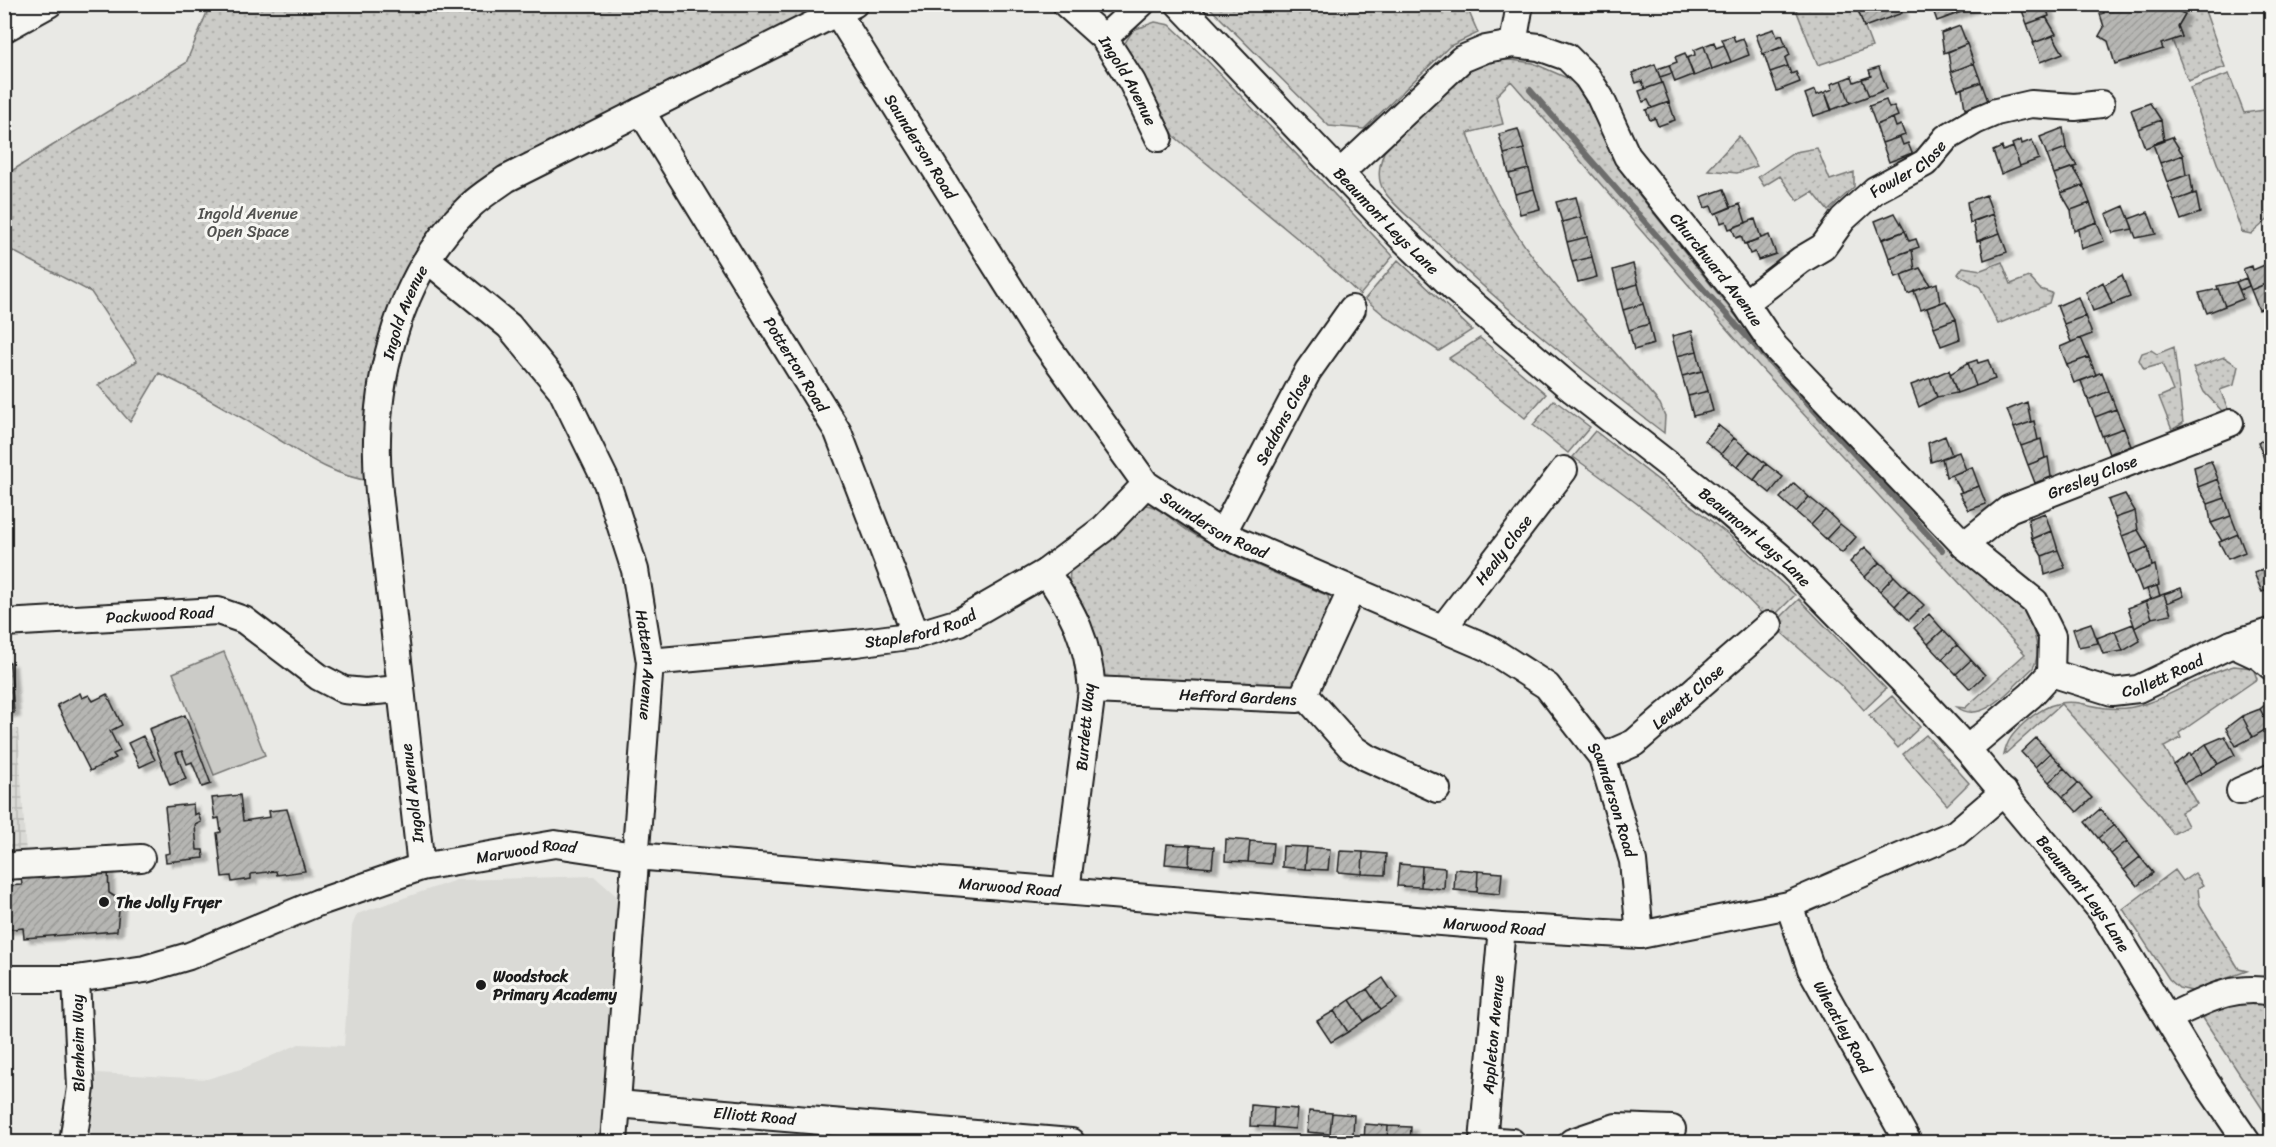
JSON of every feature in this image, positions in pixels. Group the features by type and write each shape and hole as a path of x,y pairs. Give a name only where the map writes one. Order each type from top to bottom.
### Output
{"street":[{"path":"4,29 50,4"},
{"name":"Ingold Avenue","path":"1066,4 1104,38 1131,82 1159,138"},
{"path":"1104,38 1141,4"},
{"name":"Beaumont Leys Lane","path":"1179,4 1340,173 1456,290 1573,390 1720,505 1791,566 1859,633 1967,748 2104,914 2169,1017 2206,1082 2247,1143"},
{"path":"1513,45 1520,4"},
{"name":"Ingold Avenue","path":"421,867 400,689 375,437 381,390 398,324 411,290 447,231 470,206 506,179 846,9"},
{"name":"Saunderson Road","path":"846,9 1042,339 1146,484 1222,534 1488,648 1546,686 1602,757 1633,861 1640,935"},
{"name":"Churchward Avenue","path":"1340,173 1462,59 1486,49 1513,45 1539,47 1566,57 1587,76 1600,97 1627,156 1745,303 1774,346 1964,545 2035,602 2052,636 2051,673"},
{"name":"Fowler Close","path":"1745,303 1823,247 1843,219 1868,195 1925,163 1946,138 1974,121 1996,112 2031,104 2075,107 2101,104"},
{"name":"Potterton Road","path":"641,111 838,432 916,635"},
{"name":"Hattern Avenue","path":"428,260 509,326 561,389 607,483 635,570 650,662 614,1143"},
{"name":"Seddons Close","path":"1222,534 1308,371 1352,309"},
{"name":"Gresley Close","path":"1964,545 2009,509 2230,423"},
{"name":"Healy Close","path":"1443,628 1564,470"},
{"name":"Stapleford Road","path":"650,662 916,635 959,622 1046,572 1103,529 1146,484"},
{"name":"Burdett Way","path":"1046,572 1068,604 1082,633 1089,662 1092,690 1066,891"},
{"name":"Hefford Gardens","path":"1092,690 1289,701 1298,699 1304,694 1351,591"},
{"name":"Packwood Road","path":"4,623 218,611 244,620 319,677 337,687 365,692 400,689"},
{"name":"Lewett Close","path":"1602,757 1634,743 1769,625"},
{"name":"Collett Road","path":"2051,673 2112,692 2138,689 2232,644 2271,632"},
{"path":"2232,644 2260,657 2271,667"},
{"path":"1967,748 2031,695 2051,673"},
{"path":"1304,694 1351,747 1366,757 1437,789"},
{"path":"2240,791 2271,777"},
{"name":"Marwood Road","path":"4,979 76,979 145,969 189,956 317,903 421,867 555,844 635,856 1502,927 1640,935 1789,905 1956,833 2004,792"},
{"path":"4,866 141,858"},
{"name":"Wheatley Road","path":"1789,905 1811,969 1908,1143"},
{"name":"Appleton Avenue","path":"1483,1141 1502,927"},
{"name":"Blenheim Way","path":"73,1143 81,1088 76,979"},
{"path":"2169,1017 2231,990 2251,988 2271,992"},
{"name":"Elliott Road","path":"617,1104 1071,1143"},
{"path":"1572,1143 1616,1127 1672,1129"},
{"path":"1483,1141 1512,1143"}],"shaded area":[{"path":"18,729 26,854 5,856 5,730"},
{"name":"Woodstock Primary Academy","path":"594,876 621,900 601,1142 90,1142 97,1073 207,1079 244,1068 299,1044 344,1046 352,926 357,914 456,880"}],"green space":[{"name":"Ingold Avenue Open Space","path":"210,5 833,5 524,158 420,256 370,481 327,468 225,408 159,373 130,422 98,385 137,361 91,292 5,247 5,175 186,63"},
{"path":"1207,5 1466,5 1478,33 1450,46 1364,129 1329,126"},
{"path":"1785,5 1856,5 1872,47 1818,65 1795,7"},
{"path":"2172,5 2203,5 2225,67 2188,81 2172,40 2182,37 2178,26 2185,14 2173,9"},
{"path":"1155,22 1170,25 1204,57 1393,256 1360,295 1316,254 1175,137 1123,46 1133,30"},
{"path":"1511,60 1533,63 1567,78 1571,73 1579,80 1625,177 1763,350 2030,616 2037,628 2033,630 2037,659 2033,668 1998,701 1977,712 1967,712 1957,707 1965,708 2025,654 1759,366 1511,81 1496,96 1503,124 1468,133 1483,173 1524,245 1549,278 1660,404 1665,416 1664,433 1517,316 1389,198 1381,186 1379,177 1384,152 1445,88 1459,77 1487,62"},
{"path":"2229,74 2244,113 2271,109 2271,217 2251,234 2242,232 2190,88"},
{"path":"1739,136 1757,166 1737,173 1708,170"},
{"path":"1817,148 1830,180 1854,172 1854,187 1828,211 1813,192 1798,201 1780,176 1764,186 1758,177 1795,152"},
{"path":"1398,260 1472,330 1439,351 1385,316 1365,299"},
{"path":"2002,262 2011,284 2029,277 2040,289 2052,293 2049,303 1998,324 1980,287 1958,274 1963,267 1981,270"},
{"path":"1480,338 1546,394 1525,418 1449,358"},
{"path":"2174,347 2183,423 2172,430 2159,397 2173,391 2162,364 2144,369 2139,360 2142,353 2151,350 2157,354"},
{"path":"2224,357 2238,366 2234,385 2220,390 2228,409 2222,411 2204,392 2193,368"},
{"path":"1554,400 1590,427 1568,453 1533,425"},
{"path":"1595,431 1729,535 1795,595 1769,621 1700,554 1625,494 1573,457"},
{"path":"1139,505 1158,509 1187,530 1221,549 1328,596 1331,609 1293,698 1108,680 1104,676 1069,586 1070,569"},
{"path":"1799,599 1886,689 1864,710 1846,690 1773,625"},
{"path":"224,652 265,755 214,775 173,673"},
{"path":"2234,666 2253,668 2257,679 2179,733 2181,738 2164,747 2197,804 2181,812 2188,826 2173,834 2150,803 2061,704 2004,755 2011,738 2023,724 2040,711 2055,704 2069,702 2125,708 2144,704"},
{"path":"1892,696 1920,727 1898,748 1869,716"},
{"path":"1926,735 1969,783 1947,805 1903,754"},
{"path":"2175,870 2183,881 2195,873 2203,885 2198,888 2200,905 2239,969 2247,971 2192,991 2179,988 2169,979 2123,909"},
{"path":"2237,1001 2271,1003 2271,1122 2203,1018 2209,1012"}],"building":[{"path":"1856,4 1899,4 1902,13 1864,27"},
{"path":"1931,4 1952,4 1956,14 1937,21"},
{"path":"1952,4 1974,4 1975,7 1956,14"},
{"path":"2041,4 2043,8 2046,6 2049,16 2027,24 2020,5"},
{"path":"2102,4 2172,4 2173,9 2185,14 2178,26 2182,37 2161,44 2163,49 2115,64 2108,41 2099,36 2104,27 2100,14 2104,13"},
{"path":"2046,17 2056,34 2034,43 2027,24"},
{"path":"1960,26 1967,44 1944,53 1941,33"},
{"path":"1774,29 1777,37 1782,35 1786,46 1763,54 1756,35"},
{"path":"1733,36 1735,41 1743,38 1749,55 1731,62 1722,39"},
{"path":"2053,36 2063,53 2040,62 2033,43"},
{"path":"1714,42 1716,48 1724,45 1731,62 1712,69 1704,46"},
{"path":"1967,44 1974,63 1951,72 1948,52"},
{"path":"1786,45 1790,55 1785,58 1788,66 1770,72 1764,54"},
{"path":"1704,46 1712,69 1694,76 1687,58 1695,55 1694,50"},
{"path":"1685,53 1693,75 1675,82 1669,65 1677,62 1675,57"},
{"path":"1974,63 1981,82 1958,90 1951,72"},
{"path":"1655,64 1662,83 1645,89 1642,81 1636,83 1632,73"},
{"path":"1669,65 1672,73 1660,77 1657,69"},
{"path":"1788,66 1791,74 1796,72 1800,82 1777,91 1770,72"},
{"path":"1879,67 1887,89 1869,96 1862,79 1871,76 1869,70"},
{"path":"1852,76 1854,82 1862,79 1869,96 1850,103 1842,80"},
{"path":"1842,80 1850,103 1831,110 1825,92 1833,89 1831,84"},
{"path":"1981,82 1988,101 1965,109 1962,89"},
{"path":"1662,83 1669,102 1652,108 1648,100 1643,102 1639,91"},
{"path":"1815,90 1817,95 1825,92 1832,110 1813,116 1805,94"},
{"path":"1886,100 1889,108 1894,106 1898,116 1876,125 1869,106"},
{"path":"1669,102 1675,120 1658,126 1655,118 1650,120 1646,110"},
{"path":"2150,103 2161,120 2138,129 2131,110"},
{"path":"1893,118 1896,127 1901,125 1905,135 1882,143 1876,125"},
{"path":"2161,120 2164,141 2145,148 2138,129"},
{"path":"2063,128 2066,148 2047,155 2040,137"},
{"path":"1518,129 1524,149 1504,154 1499,134"},
{"path":"1900,137 1903,145 1908,143 1912,153 1889,162 1882,143"},
{"path":"2172,137 2183,155 2160,163 2153,144"},
{"path":"2021,140 2022,144 2032,140 2039,159 2020,166 2012,144"},
{"path":"2002,147 2003,151 2013,147 2020,166 2001,174 1993,151"},
{"path":"2066,148 2077,166 2054,174 2047,155"},
{"path":"1524,149 1529,169 1509,174 1504,154"},
{"path":"2183,155 2186,175 2167,182 2160,163"},
{"path":"2073,167 2084,185 2061,193 2054,174"},
{"path":"1529,169 1534,189 1515,194 1509,174"},
{"path":"2190,174 2193,194 2174,201 2167,182"},
{"path":"2083,185 2090,203 2071,210 2061,193"},
{"path":"1534,189 1540,209 1520,214 1515,194"},
{"path":"1724,189 1731,207 1714,214 1711,206 1705,208 1701,197"},
{"path":"2196,193 2200,213 2181,220 2174,201"},
{"path":"1986,195 1993,214 1970,223 1967,202"},
{"path":"1576,197 1581,217 1562,222 1556,202"},
{"path":"2090,203 2097,222 2074,231 2071,210"},
{"path":"1740,204 1746,223 1729,229 1726,221 1721,223 1717,213"},
{"path":"2124,206 2133,229 2113,233 2106,214"},
{"path":"2148,212 2156,234 2136,238 2129,219"},
{"path":"1895,213 1905,231 1882,240 1875,221"},
{"path":"1993,214 2000,233 1977,241 1973,221"},
{"path":"1581,217 1587,237 1567,242 1562,222"},
{"path":"1755,219 1761,238 1744,244 1741,236 1736,238 1732,228"},
{"path":"2097,222 2104,241 2081,249 2078,229"},
{"path":"1905,231 1909,241 1916,239 1919,247 1889,258 1882,239"},
{"path":"2000,233 2007,252 1984,260 1980,240"},
{"path":"1769,235 1776,254 1758,260 1755,252 1750,254 1746,244"},
{"path":"1587,237 1592,257 1572,262 1567,242"},
{"path":"1912,250 1915,270 1896,277 1889,258"},
{"path":"1592,257 1597,277 1578,282 1572,262"},
{"path":"2269,263 2272,270 2272,276 2268,277 2270,282 2251,290 2243,269 2252,266 2253,270"},
{"path":"1633,264 1638,284 1618,290 1613,270"},
{"path":"1920,268 1930,285 1908,294 1901,275"},
{"path":"2122,275 2130,297 2112,304 2104,285"},
{"path":"2246,278 2249,286 2240,290 2236,282"},
{"path":"2103,282 2112,304 2093,311 2086,292"},
{"path":"2236,282 2243,299 2225,306 2217,286"},
{"path":"2270,282 2272,305 2259,310 2251,290"},
{"path":"1937,283 1940,303 1921,310 1914,291"},
{"path":"1638,284 1643,304 1623,310 1618,290"},
{"path":"2218,289 2225,306 2207,313 2199,293"},
{"path":"2078,297 2085,316 2064,324 2057,306"},
{"path":"1946,301 1956,319 1934,327 1927,308"},
{"path":"1643,304 1649,324 1629,330 1623,310"},
{"path":"2085,316 2092,334 2071,342 2064,324"},
{"path":"1956,319 1960,339 1941,346 1934,327"},
{"path":"1649,324 1654,344 1634,350 1629,330"},
{"path":"1692,331 1697,351 1677,356 1672,336"},
{"path":"2081,338 2089,357 2067,365 2060,347"},
{"path":"1697,351 1702,371 1682,376 1677,356"},
{"path":"2089,357 2096,375 2074,383 2067,365"},
{"path":"1977,360 1978,363 1988,360 1995,379 1976,386 1968,363"},
{"path":"1968,363 1976,386 1957,393 1950,374"},
{"path":"1949,370 1957,393 1937,397 1930,378"},
{"path":"1702,371 1708,391 1688,396 1682,376"},
{"path":"2102,372 2109,391 2088,400 2081,381"},
{"path":"1930,378 1937,397 1919,407 1911,385"},
{"path":"1708,391 1713,411 1693,416 1688,396"},
{"path":"2109,391 2116,409 2095,417 2088,400"},
{"path":"2027,402 2031,422 2014,428 2007,410"},
{"path":"2116,409 2124,428 2102,436 2095,417"},
{"path":"2034,421 2038,440 2021,446 2014,428"},
{"path":"1718,425 1734,438 1721,454 1705,441"},
{"path":"2124,428 2131,446 2109,454 2102,436"},
{"path":"1945,436 1952,455 1931,462 1928,443"},
{"path":"2272,437 2272,462 2266,464 2258,442"},
{"path":"1734,438 1750,451 1737,467 1721,454"},
{"path":"2041,439 2045,458 2028,465 2021,446"},
{"path":"1750,451 1766,464 1754,480 1737,467"},
{"path":"1959,452 1966,470 1946,477 1942,458"},
{"path":"2048,457 2051,477 2035,483 2028,465"},
{"path":"2211,461 2218,479 2198,487 2194,467"},
{"path":"1766,464 1783,477 1770,493 1754,480"},
{"path":"1972,467 1979,486 1962,492 1952,475"},
{"path":"2218,479 2225,498 2208,504 2198,487"},
{"path":"1794,483 1809,497 1796,512 1780,498"},
{"path":"1979,486 1986,504 1969,510 1959,493"},
{"path":"2125,494 2135,511 2115,518 2108,500"},
{"path":"1809,497 1825,510 1811,525 1796,512"},
{"path":"2225,498 2231,516 2211,523 2208,504"},
{"path":"1825,510 1840,524 1826,539 1811,525"},
{"path":"2135,511 2138,530 2122,536 2115,518"},
{"path":"2045,513 2051,531 2032,539 2028,519"},
{"path":"2231,516 2238,534 2222,541 2211,523"},
{"path":"1840,524 1856,537 1842,553 1826,539"},
{"path":"2138,530 2148,547 2129,555 2122,536"},
{"path":"2052,531 2058,550 2042,556 2032,539"},
{"path":"2238,534 2245,552 2228,559 2219,542"},
{"path":"1865,547 1880,562 1865,577 1850,562"},
{"path":"2148,547 2152,566 2135,573 2129,555"},
{"path":"2058,550 2065,568 2045,575 2042,556"},
{"path":"1880,562 1894,576 1880,591 1865,577"},
{"path":"2155,565 2159,585 2142,591 2135,573"},
{"path":"2272,566 2271,589 2262,592 2254,573"},
{"path":"1894,576 1909,591 1895,606 1880,591"},
{"path":"2157,586 2160,596 2151,599 2147,589"},
{"path":"2181,588 2184,596 2167,603 2164,594"},
{"path":"1909,591 1924,605 1909,620 1895,606"},
{"path":"2164,594 2171,614 2152,618 2146,601"},
{"path":"2146,601 2152,618 2135,628 2128,608"},
{"path":"1929,614 1943,630 1928,644 1914,628"},
{"path":"2091,623 2098,643 2079,647 2073,629"},
{"path":"2133,624 2140,641 2123,651 2115,631"},
{"path":"1943,630 1957,645 1942,659 1928,644"},
{"path":"2115,631 2123,651 2103,654 2097,638"},
{"path":"1957,645 1971,660 1956,674 1942,659"},
{"path":"1971,660 1985,675 1970,689 1956,674"},
{"path":"10,662 14,713 4,713 4,663"},
{"path":"80,693 82,698 89,695 93,701 107,694 122,725 110,731 120,751 113,754 116,758 90,771 57,705"},
{"path":"2272,699 2272,726 2270,727 2260,709"},
{"path":"2260,709 2270,727 2253,737 2242,716"},
{"path":"185,715 211,784 202,787 192,762 187,764 182,751 176,753 186,779 170,785 149,729"},
{"path":"2242,716 2253,737 2236,746 2226,728"},
{"path":"143,736 155,760 140,767 128,743"},
{"path":"2225,736 2235,755 2218,764 2206,744"},
{"path":"2036,738 2050,753 2035,767 2021,752"},
{"path":"2206,744 2218,764 2201,774 2191,755"},
{"path":"2050,753 2064,768 2049,782 2035,767"},
{"path":"2190,753 2201,774 2184,783 2174,765"},
{"path":"2064,768 2078,783 2063,797 2049,782"},
{"path":"2078,783 2092,798 2077,812 2063,797"},
{"path":"240,795 243,821 270,817 269,811 287,809 305,871 277,875 276,871 251,874 251,879 232,882 231,876 222,877 217,833 221,832 219,818 215,819 212,798"},
{"path":"193,804 194,815 198,813 201,822 195,825 197,850 203,850 204,858 166,862 165,854 170,853 165,807"},
{"path":"2100,809 2114,825 2098,838 2085,822"},
{"path":"2114,825 2127,841 2111,854 2098,838"},
{"path":"1226,839 1250,841 1248,862 1225,861"},
{"path":"1250,841 1273,843 1271,864 1248,862"},
{"path":"2127,841 2140,857 2124,870 2111,854"},
{"path":"1167,844 1190,845 1189,866 1165,864"},
{"path":"1190,845 1214,847 1212,868 1189,866"},
{"path":"1283,846 1307,847 1305,869 1282,867"},
{"path":"1307,847 1330,849 1328,870 1305,869"},
{"path":"1340,851 1363,852 1362,874 1338,872"},
{"path":"1363,852 1386,854 1385,875 1362,874"},
{"path":"2140,857 2153,873 2137,886 2124,870"},
{"path":"1399,864 1422,866 1421,887 1397,886"},
{"path":"1422,866 1445,868 1444,889 1421,887"},
{"path":"1455,869 1478,871 1477,892 1454,890"},
{"path":"108,870 109,893 120,900 117,931 24,938 23,928 4,930 4,886 22,885 21,878"},
{"path":"1478,871 1502,873 1500,894 1477,892"},
{"path":"1383,978 1397,999 1381,1010 1367,989"},
{"path":"1367,989 1381,1010 1364,1021 1350,1000"},
{"path":"1350,1000 1364,1021 1348,1032 1334,1011"},
{"path":"1334,1011 1348,1032 1331,1042 1317,1021"},
{"path":"1251,1105 1274,1107 1273,1127 1250,1126"},
{"path":"1274,1107 1297,1109 1295,1129 1273,1127"},
{"path":"1309,1111 1332,1113 1330,1134 1307,1132"},
{"path":"1332,1113 1354,1115 1353,1135 1330,1134"},
{"path":"1365,1124 1388,1126 1387,1142 1364,1142"},
{"path":"1388,1126 1411,1127 1410,1142 1387,1142"}],"waterway":[{"path":"1530,90 1706,292 1942,550"}],"place":[{"name":"The Jolly Fryer","path":"104,902"},
{"name":"Woodstock Primary Academy","path":"481,985"}]}
